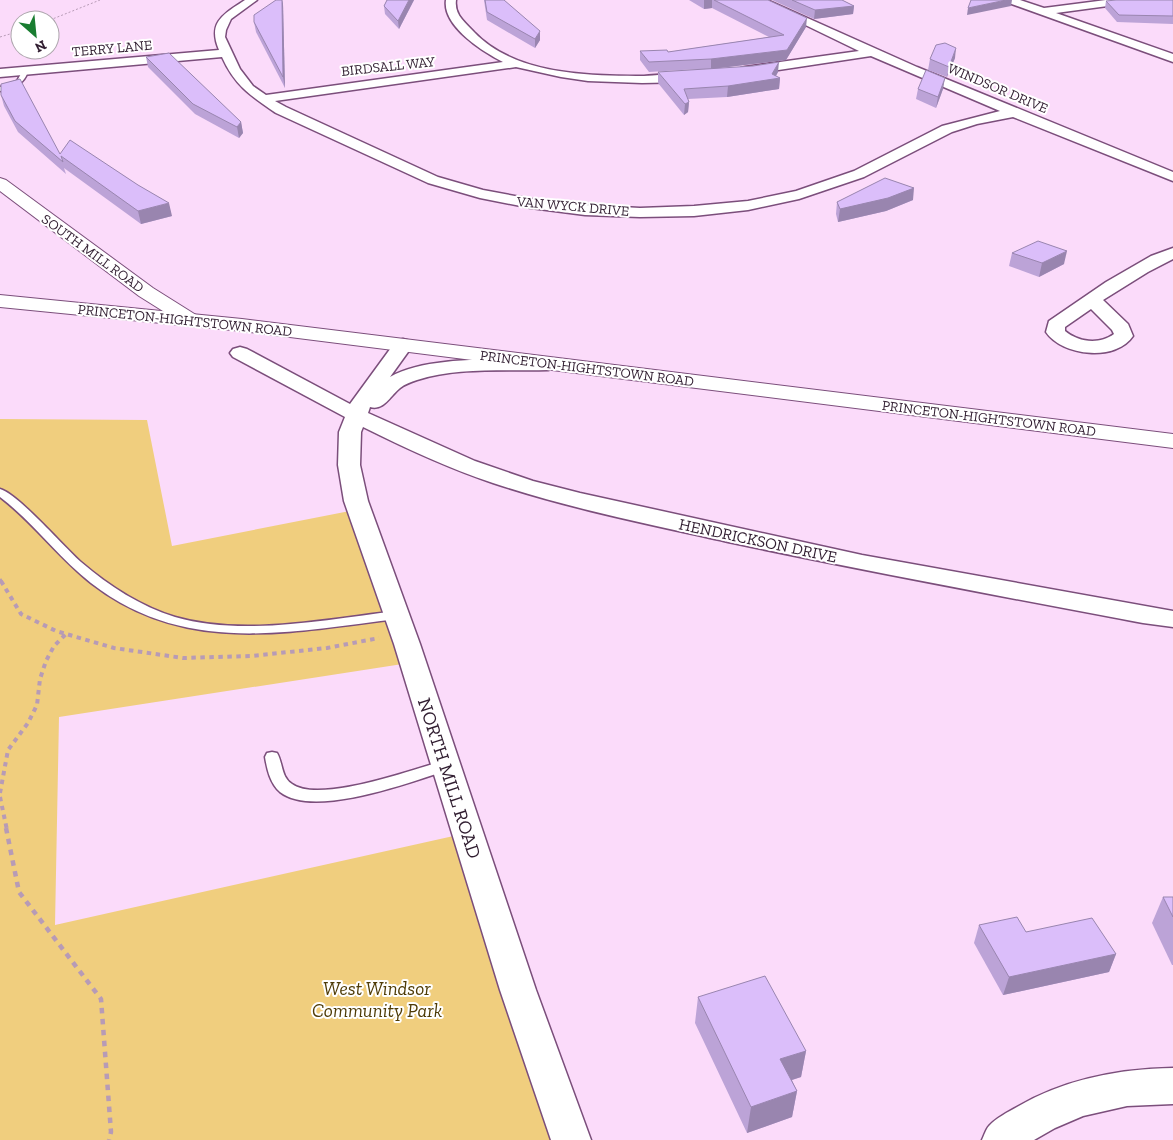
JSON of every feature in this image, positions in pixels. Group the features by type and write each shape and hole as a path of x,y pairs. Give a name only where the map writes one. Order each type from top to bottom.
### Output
{"main road":[{"name":"SOUTH MILL ROAD","path":"0,183 146,292 189,319"},
{"name":"PRINCETON-HIGHTSTOWN ROAD","path":"0,301 189,319 1173,441"}],"street":[{"name":"VAN WYCK DRIVE","path":"252,0 235,10 223,23 219,37 240,80 262,99 281,110 433,180 455,188 503,199 547,206 622,211 720,208 779,199 848,179 946,129 984,118 1017,112"},
{"path":"451,0 451,11 455,19 483,48 517,63 558,72 600,77 646,79 704,77"},
{"name":"WINDSOR DRIVE","path":"759,0 874,52 1173,177"},
{"path":"1010,0 1173,58"},
{"path":"1042,11 1130,0"},
{"path":"738,72 874,52"},
{"name":"TERRY LANE","path":"0,73 226,53"},
{"name":"BIRDSALL WAY","path":"262,99 333,87 458,73 517,63"},
{"path":"1093,300 1147,265 1173,253"},
{"name":"NORTH MILL ROAD","path":"403,345 362,400 348,438 349,465 356,501 397,615 518,990 571,1140"},
{"path":"240,353 357,415 370,407 392,384 422,372 548,364"},
{"name":"HENDRICKSON DRIVE","path":"357,415 446,457 500,478 560,496 769,544 1143,615 1173,619"},
{"path":"1002,1140 1043,1112 1093,1094 1142,1085 1173,1086"}],"lane":[{"path":"0,89 19,83 24,79 25,71"},
{"path":"0,492 51,538 82,570 146,611 182,623 226,629 275,628 397,615"},
{"path":"272,757 274,769 281,784 288,790 317,796 362,789 446,765"}],"path":[{"path":"60,16 100,0"},
{"path":"66,634 54,646 46,661 40,679 38,705 28,723 8,750 0,795 19,892 101,999 111,1132 109,1140"}],"green space":[{"name":"West Windsor Community Park","path":"0,419 147,420 172,546 360,509 409,663 59,717 55,925 467,833 583,1140 0,1140"}],"building":[{"path":"276,0 282,0 283,77 254,22 254,15"},
{"path":"387,0 409,0 398,21 384,6"},
{"path":"485,0 504,0 540,31 535,39 487,12"},
{"path":"714,0 768,0 807,18 787,50 711,59 649,62 640,51 667,50 668,52 784,35"},
{"path":"792,0 842,0 854,6 815,10"},
{"path":"971,0 1006,0 968,8"},
{"path":"1173,0 1173,16 1119,15 1106,1"},
{"path":"945,43 956,48 949,67 930,59 936,45"},
{"path":"169,53 241,122 237,127 193,104 146,57"},
{"path":"779,62 772,74 780,78 728,86 684,89 689,102 685,104 658,72 753,66"},
{"path":"926,70 945,78 938,97 918,89"},
{"path":"20,79 60,154 70,140 169,203 138,211 61,156 63,162 15,121 1,95 1,84"},
{"path":"885,178 914,188 888,198 840,209 837,202"},
{"path":"1038,241 1067,251 1042,263 1012,253"},
{"path":"1163,897 1173,897 1173,917"},
{"path":"1017,917 1026,932 1092,918 1116,954 1009,977 979,925"},
{"path":"765,976 806,1051 780,1059 797,1091 751,1107 698,997"}]}
